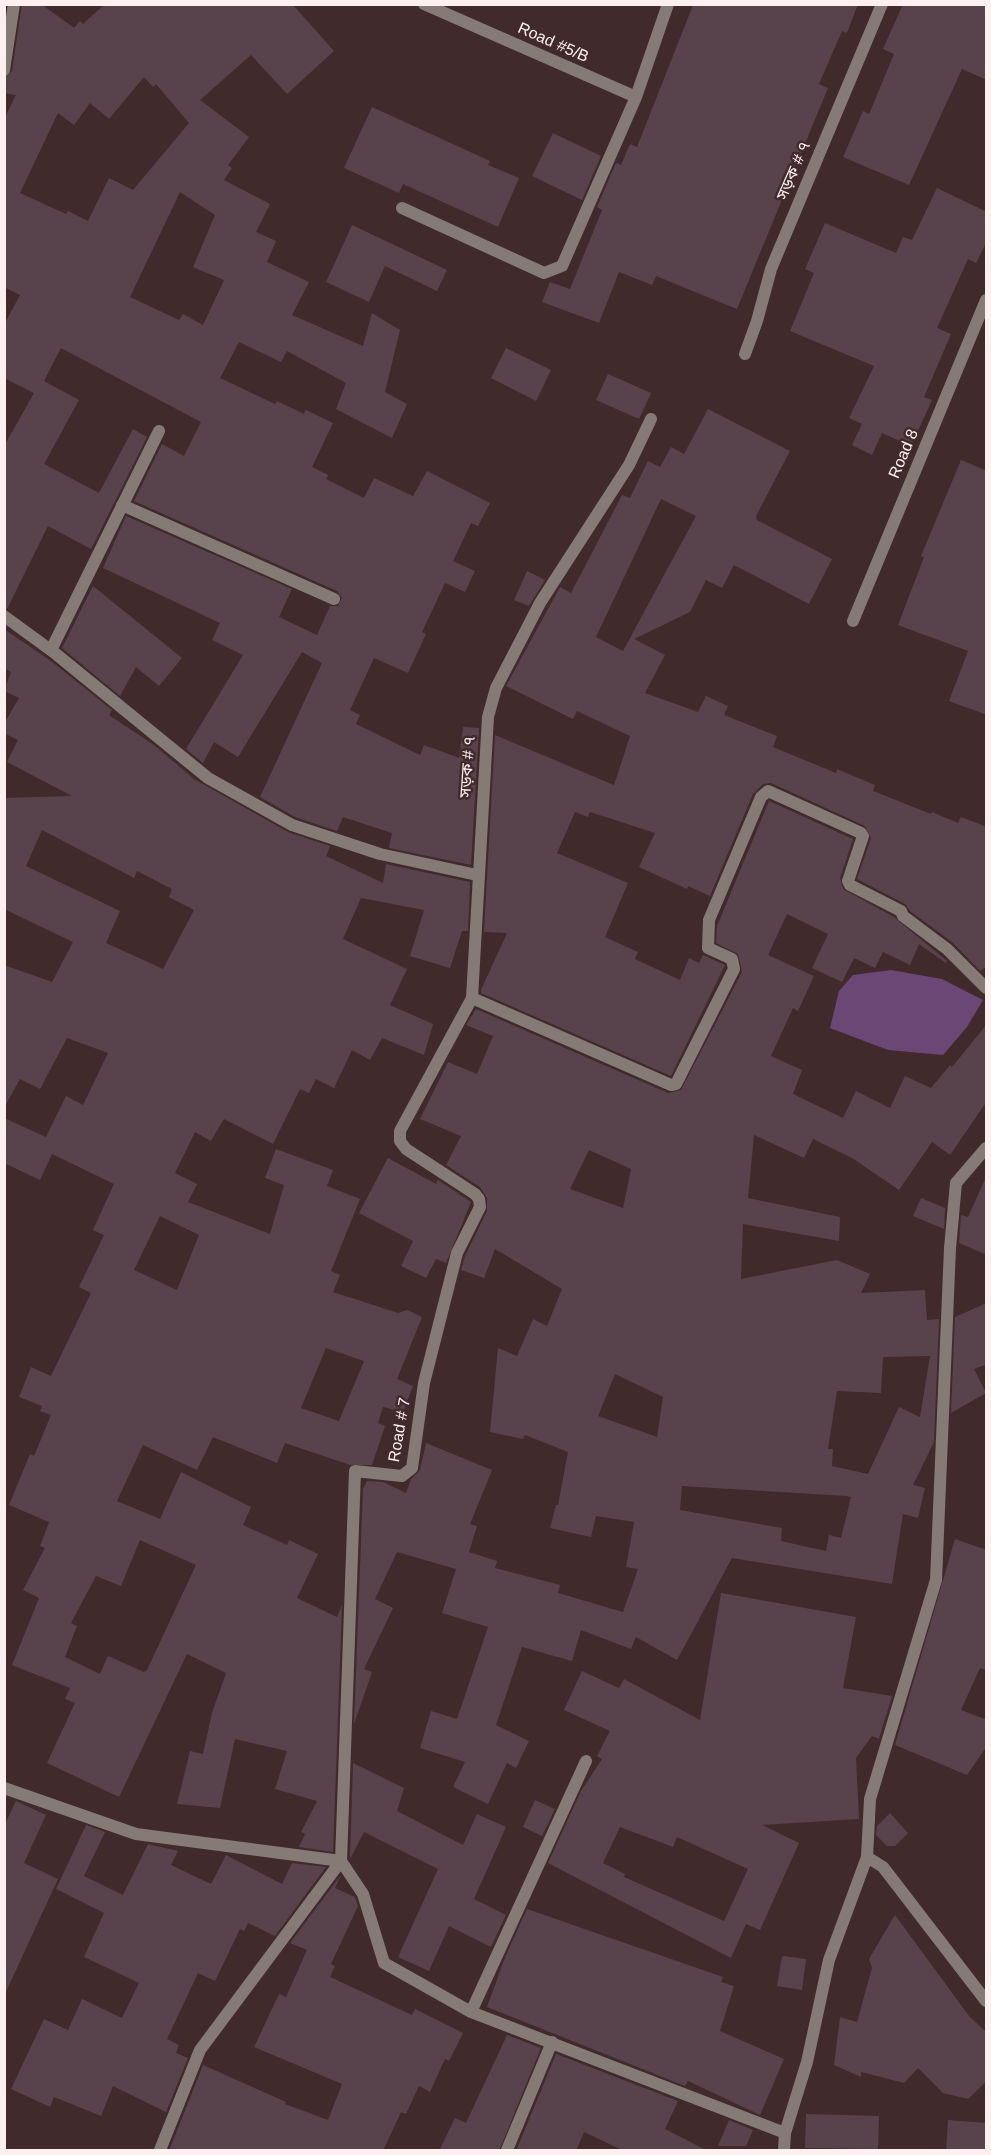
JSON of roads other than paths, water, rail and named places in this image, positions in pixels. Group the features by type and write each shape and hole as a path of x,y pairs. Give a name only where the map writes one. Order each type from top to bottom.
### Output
{"street":[{"path":"4,70 14,4"},
{"name":"Road #5/B","path":"424,4 636,97"},
{"path":"402,208 544,273 562,266 570,254 636,97 668,4"},
{"name":"সড়ক # ৭","path":"745,354 757,321 771,268 882,4"},
{"name":"Road 8","path":"853,621 987,300"},
{"name":"সড়ক # ৭","path":"400,1141 400,1131 472,998 477,875 491,701 540,603 628,465 651,420"},
{"path":"51,650 159,431"},
{"path":"122,505 334,599"},
{"path":"4,616 51,650 208,778 292,825 380,854 477,875"},
{"path":"472,998 671,1085 676,1084 734,969 732,959 708,948 709,920 761,797 768,791 861,833 863,837 848,881 850,885 901,911 905,918 947,950 987,988"},
{"name":"Road # 7","path":"341,1861 355,1471 402,1476 412,1468 424,1383 457,1253 480,1207 479,1199 475,1194 436,1171 406,1149 400,1141"},
{"path":"784,2151 785,2133 807,2062 829,1960 867,1857 870,1799 936,1580 950,1248 956,1183 987,1148"},
{"path":"471,2012 586,1761"},
{"path":"5,1789 136,1834 341,1861 363,1894 384,1963 471,2012 785,2133"},
{"path":"867,1857 883,1867 987,2001"},
{"path":"160,2151 200,2050 341,1861"},
{"path":"507,2151 552,2042"}]}
